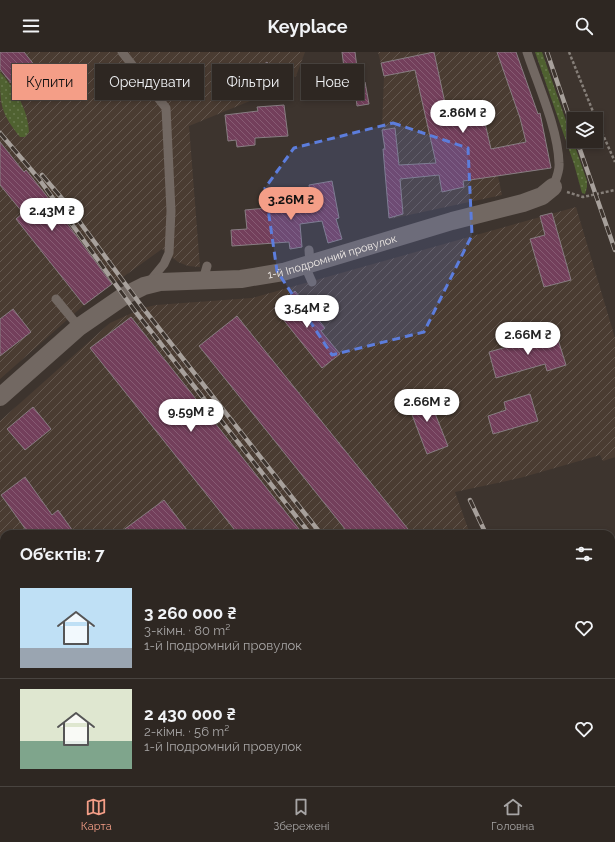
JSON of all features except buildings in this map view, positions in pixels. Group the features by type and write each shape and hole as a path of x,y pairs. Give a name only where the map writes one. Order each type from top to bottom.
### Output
{"street":[{"name":"1-й Іподромний провулок","path":"0,397 79,327 124,296 144,286 205,273 264,276 309,266 444,223 523,203 542,196 553,187"}],"lane":[{"path":"122,52 166,108 171,211 169,253 164,264 153,280 144,286"},
{"path":"527,52 548,112 557,148 560,164 553,187"},
{"path":"56,299 79,327"}],"path":[{"path":"569,52 593,112"},
{"path":"603,135 615,162"},
{"path":"553,187 583,197 615,190"}],"highlighted area":[{"path":"393,123 468,148 472,235 424,332 332,355 277,271 265,188 294,148"}],"shaded area":[{"path":"0,52 305,52 296,76 293,78 293,64 212,64 212,100 252,100 189,126 200,267 188,266 178,262 162,249 84,305 0,379"},
{"path":"378,52 516,52 538,113 540,113 551,168 498,176 502,195 390,219 382,130 384,76"},
{"path":"576,207 615,338 615,457 603,461 600,455 520,478 455,492 469,530 0,530 0,421 110,323 143,308 156,305 252,298"}],"green space":[{"path":"535,52 542,52 567,124 567,144"},
{"path":"0,72 12,86 12,100 20,100 23,107 29,132 25,137 20,137 8,121 2,107"},
{"path":"568,148 575,148 587,181 585,194 582,193"}],"railway":[{"path":"547,52 568,112"},
{"path":"0,133 39,179 135,311 307,530"},
{"path":"579,148 615,250"},
{"path":"42,175 65,202 143,308 318,530"},
{"path":"470,500 484,530"}]}
